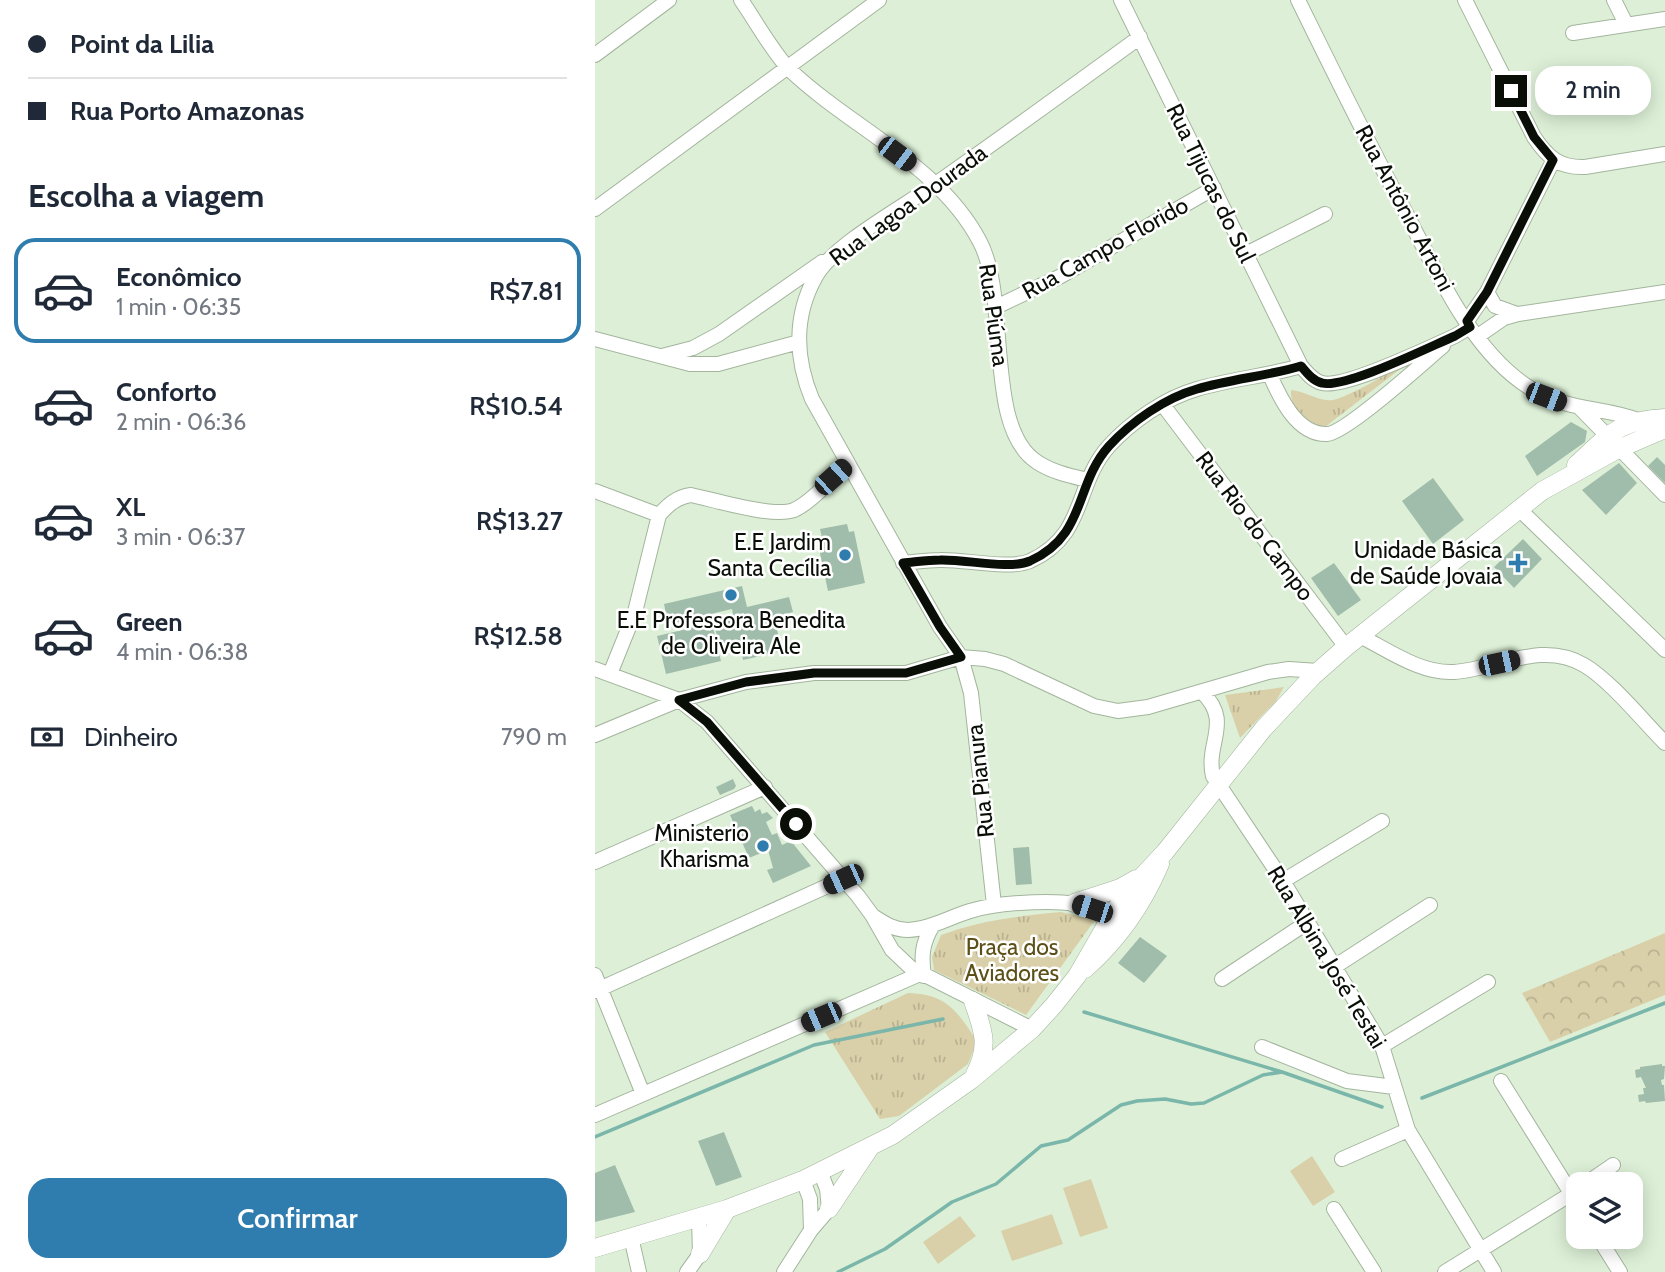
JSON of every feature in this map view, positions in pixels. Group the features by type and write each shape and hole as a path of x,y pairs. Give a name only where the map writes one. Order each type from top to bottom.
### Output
{"main road":[{"path":"1642,428 1665,418"},
{"path":"595,1248 727,1209 803,1180 912,1124 971,1080 1032,1029 1077,976 1112,930 1145,873 1165,852 1264,728 1318,671 1520,510 1612,443 1616,428 1665,429"},
{"path":"1112,930 1129,923 1148,891 1165,852"},
{"path":"1074,903 1120,888 1145,873"},
{"path":"971,1080 982,1060 985,1046 983,1028 973,1001"},
{"path":"829,1209 871,1147"},
{"path":"700,1254 727,1209"}],"street":[{"path":"595,55 669,0"},
{"name":"Rua Piúma","path":"741,0 787,67 819,95 936,184 968,220 992,269 1006,405 1013,432 1024,450 1037,462 1060,473 1087,480"},
{"path":"595,209 879,0"},
{"name":"Rua Tijucas do Sul","path":"1121,0 1301,366"},
{"name":"Rua Antônio Artoni","path":"1298,0 1372,150 1471,328 1514,377 1546,397 1642,428"},
{"path":"1465,0 1534,137 1553,160 1573,167 1585,167 1665,154"},
{"path":"1614,0 1626,24"},
{"path":"1573,33 1665,19"},
{"name":"Rua Lagoa Dourada","path":"961,657 940,627 903,563 812,399 803,378 799,342 800,320 817,274 834,253 936,184 1140,37"},
{"path":"1471,328 1553,160"},
{"name":"Rua Campo Florido","path":"996,307 1061,276 1214,188"},
{"path":"1246,254 1325,214"},
{"path":"661,356 692,348 719,334 834,253"},
{"path":"1487,292 1495,306 1518,314"},
{"path":"903,563 941,559 1017,565 1029,561 1059,540 1070,525 1084,496 1087,480 1109,446 1128,428 1163,405 1198,389 1301,366 1315,380 1324,384 1347,381 1471,328 1518,314 1665,292"},
{"path":"1270,375 1278,395 1299,422 1316,432 1332,433 1455,336"},
{"path":"595,339 690,364 718,364 799,342"},
{"name":"Rua Rio do Campo","path":"1163,405 1353,641"},
{"name":"Rua Antônio Artoni","path":"1580,408 1665,495"},
{"path":"610,674 635,612 659,515 680,497 691,495 776,513 793,510 803,505 848,463"},
{"path":"595,491 659,515"},
{"path":"1520,510 1665,650"},
{"path":"1353,641 1434,670 1453,672 1536,655 1567,658 1585,665 1665,743"},
{"path":"595,735 679,700 746,682 814,673 906,673 961,657 1004,664 1094,706 1118,711 1148,707 1268,672 1289,669 1318,671"},
{"name":"Rua Pianura","path":"961,657 971,693 994,905"},
{"path":"595,669 679,700 707,722 843,879 872,915 892,950 922,975 1032,1029"},
{"path":"1202,692 1212,702 1216,712 1217,732 1211,768 1218,783"},
{"path":"1213,748 1231,768"},
{"name":"Rua Albina José Testai","path":"1218,783 1283,881 1382,1046 1408,1130 1494,1272"},
{"path":"595,862 765,787"},
{"path":"1283,881 1381,821"},
{"path":"643,1094 597,984 843,879"},
{"path":"872,915 895,928 907,930 933,925 972,910 994,905 1074,903 1092,909 1112,930"},
{"path":"1334,967 1430,905"},
{"path":"1222,979 1308,922"},
{"path":"922,975 922,949 933,925"},
{"path":"595,1115 922,975"},
{"path":"1382,1046 1488,982"},
{"path":"1262,1048 1347,1081 1394,1087"},
{"path":"1501,1081 1566,1181"},
{"path":"1342,1159 1408,1130"},
{"path":"1602,1172 1613,1164"},
{"path":"784,1272 811,1230 829,1209 827,1189 820,1171"},
{"path":"803,1180 810,1199 811,1230"},
{"path":"1445,1272 1566,1202"},
{"path":"1333,1209 1374,1272"},
{"path":"687,1272 700,1254 699,1218"},
{"path":"631,1237 639,1272"},
{"path":"1606,1249 1620,1272"}],"green space":[{"path":"1408,363 1321,430 1300,414 1293,404 1291,390 1333,400"},
{"path":"1284,687 1276,701 1240,738 1225,695"},
{"name":"Praça dos Aviadores","path":"1061,912 1095,920 1026,1015 934,970 932,957 941,935 985,922"},
{"path":"1665,933 1665,995 1550,1042 1522,993"},
{"path":"908,993 932,997 950,1006 977,1041 968,1064 899,1116 880,1119 825,1032"},
{"path":"1312,1156 1335,1192 1313,1206 1290,1171"},
{"path":"1091,1179 1108,1228 1080,1237 1063,1188"},
{"path":"1052,1214 1063,1244 1012,1261 1001,1231"},
{"path":"960,1216 976,1236 938,1264 923,1242"}],"building":[{"path":"1571,422 1587,431 1585,442 1537,476 1525,456"},
{"path":"1657,457 1665,465 1665,483 1648,466"},
{"path":"1619,463 1637,483 1606,515 1582,490"},
{"path":"1433,478 1464,520 1433,544 1402,501"},
{"path":"847,524 849,532 854,531 865,583 828,591 817,539 822,538 820,529"},
{"name":"Unidade Básica de Saúde Jovaia","path":"1523,539 1542,559 1514,588 1494,567"},
{"path":"1334,563 1361,600 1338,616 1311,578"},
{"path":"742,586 747,607 789,597 793,612 774,617 782,651 743,660 739,640 719,644 714,624 734,620 732,609 668,624 664,604"},
{"path":"712,623 721,661 666,674 657,636"},
{"path":"733,779 736,786 734,789 720,795 716,787"},
{"path":"752,806 755,812 760,809 762,814 767,812 773,818 766,822 772,835 777,833 782,845 791,841 811,866 773,883 767,870 773,868 768,850 749,858 730,815"},
{"path":"1029,847 1032,884 1016,885 1013,848"},
{"path":"1140,937 1167,956 1144,983 1118,963"},
{"path":"1662,1064 1665,1066 1664,1079 1661,1080 1665,1101 1639,1102 1638,1095 1644,1094 1643,1088 1646,1088 1641,1077 1636,1078 1635,1070"},
{"path":"724,1132 742,1177 716,1186 698,1141"},
{"path":"615,1165 635,1212 595,1222 595,1173"}],"waterway":[{"path":"1422,1098 1665,1003"},
{"path":"1084,1012 1282,1072 1382,1107"},
{"path":"595,1137 814,1045 943,1019"},
{"path":"838,1272 885,1249 952,1202 996,1184 1041,1146 1068,1140 1121,1105 1165,1099 1191,1104 1204,1103 1263,1075 1282,1072"}],"place":[{"name":"E.E Jardim Santa Cecília","path":"845,555"},
{"name":"Unidade Básica de Saúde Jovaia","path":"1518,563"},
{"name":"E.E Professora Benedita de Oliveira Ale","path":"731,595"},
{"name":"Ministerio Kharisma","path":"763,846"}],"route":[{"path":"796,824 707,722 679,700 746,682 814,673 906,673 961,657 940,627 903,563 941,559 1017,565 1042,554 1059,540 1070,525 1078,512 1087,480 1109,446 1147,414 1180,396 1198,389 1301,366 1315,380 1324,384 1347,381 1455,336 1470,327 1467,321 1487,292 1553,160 1534,137 1511,91"}]}
